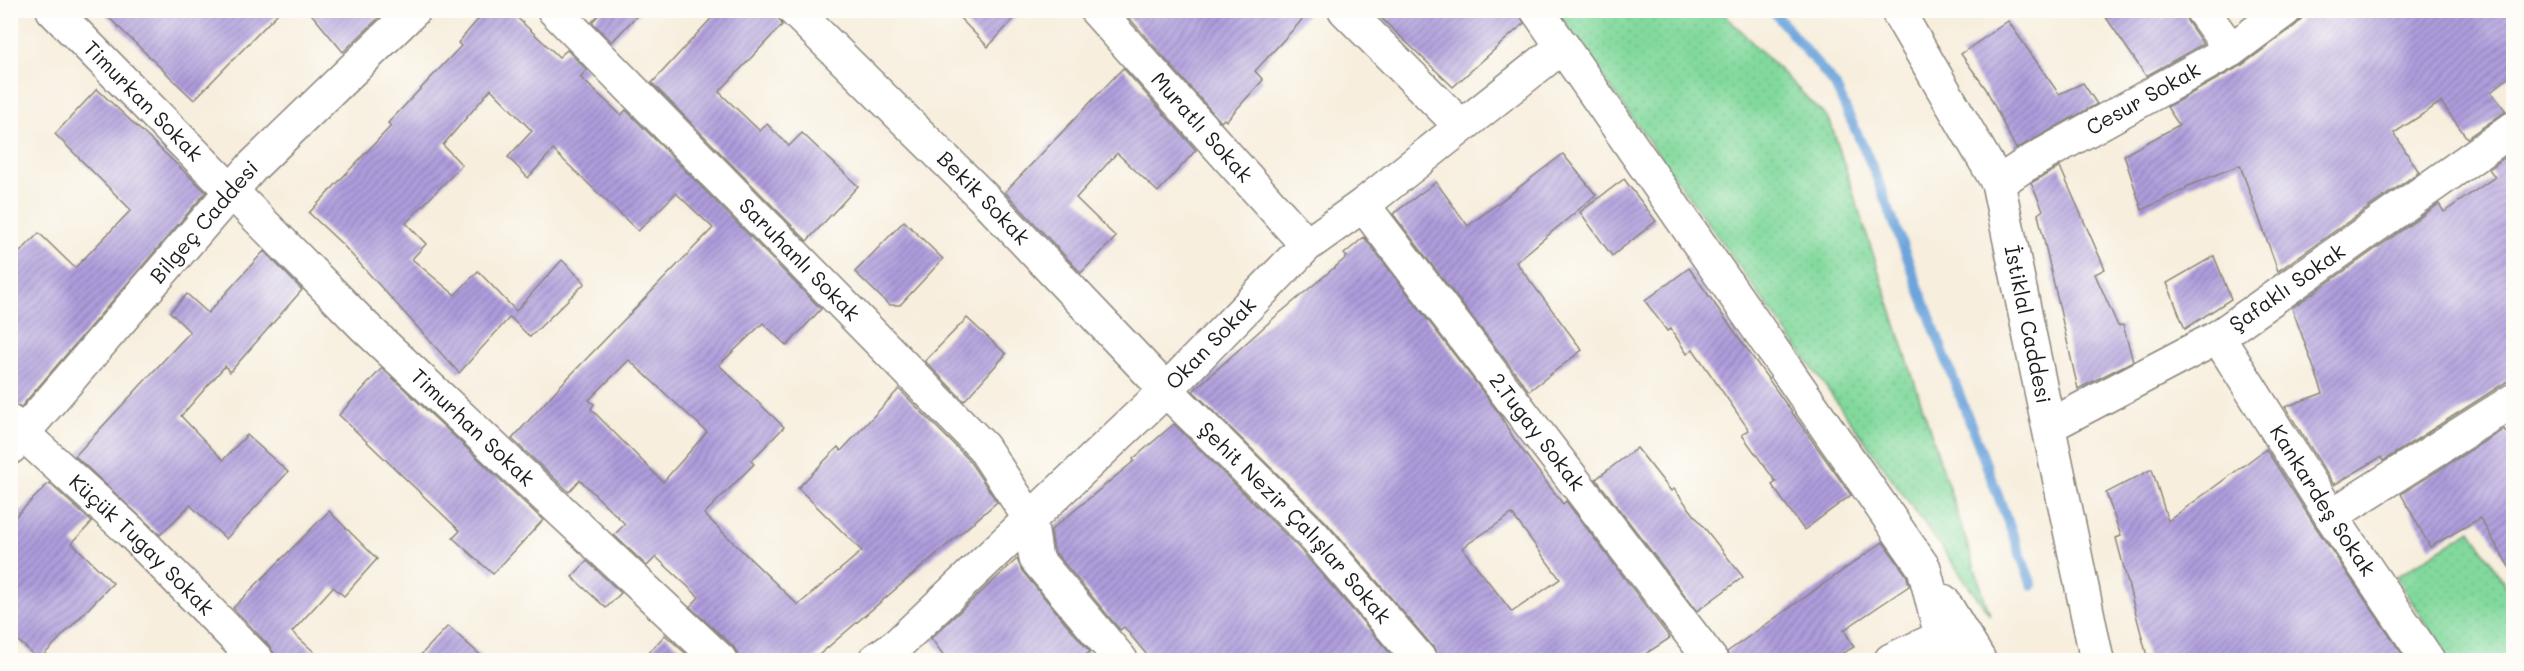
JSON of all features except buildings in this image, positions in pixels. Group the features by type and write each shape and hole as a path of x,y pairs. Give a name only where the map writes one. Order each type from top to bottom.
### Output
{"street":[{"name":"Timurkan Sokak","path":"53,10 230,192"},
{"name":"Bilgeç Caddesi","path":"15,434 252,167 414,10"},
{"name":"Saruhanlı Sokak","path":"554,10 983,447 1030,519"},
{"name":"Bekik Sokak","path":"794,10 981,195 1166,390"},
{"name":"Muratlı Sokak","path":"1096,10 1306,244"},
{"path":"1345,10 1461,126"},
{"path":"1537,10 1924,568 1979,660"},
{"name":"İstiklal Caddesi","path":"1897,10 1998,183 2097,660"},
{"path":"2202,10 2231,50"},
{"name":"Cesur Sokak","path":"1998,183 2025,165 2231,50 2285,10"},
{"name":"Okan Sokak","path":"895,655 1030,519 1166,390 1306,244 1363,205 1563,46"},
{"name":"Şafaklı Sokak","path":"2049,426 2218,337 2514,128"},
{"name":"Timurhan Sokak","path":"230,192 365,327 720,660"},
{"name":"2.Tugay Sokak","path":"1363,205 1711,660"},
{"name":"Kankardeş Sokak","path":"2218,337 2331,516 2428,660"},
{"name":"Şehit Nezir Çalışlar Sokak","path":"1166,390 1312,534 1420,660"},
{"path":"2331,516 2514,400"},
{"name":"Küçük Tugay Sokak","path":"15,434 132,533 257,660"},
{"path":"1030,519 1036,559 1121,660"},
{"path":"1891,660 1944,649 1924,568"}],"green space":[{"path":"1555,11 1721,11 1830,121 1990,615"},
{"path":"2471,530 2513,598 2513,660 2448,660 2396,577"}],"waterway":[{"path":"1772,10 1835,85 1875,173 2032,585"}]}
